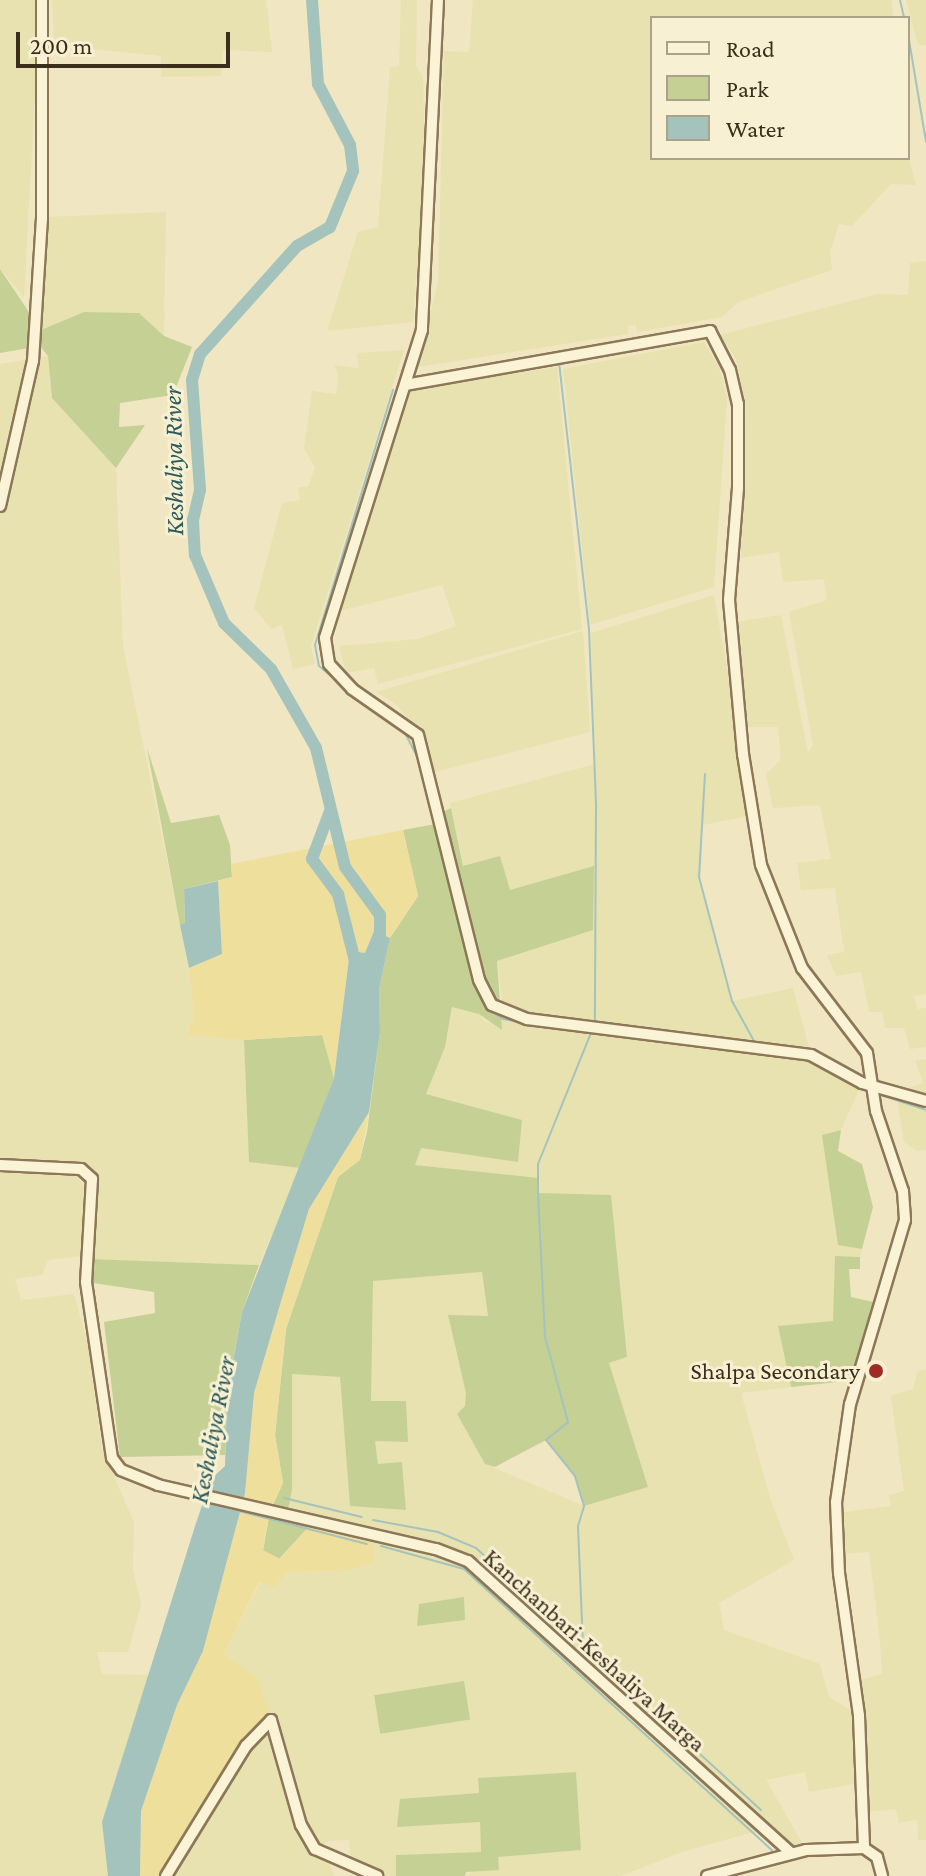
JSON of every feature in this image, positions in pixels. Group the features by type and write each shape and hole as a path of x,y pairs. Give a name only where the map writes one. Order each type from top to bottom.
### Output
{"street":[{"path":"0,506 33,361 42,219 42,0"},
{"path":"438,0 422,330 325,638 329,664 352,689 418,735 479,980 492,1005 527,1019 811,1055 874,1091 926,1101"},
{"path":"405,385 710,331 730,370 738,404 738,499 729,600 743,754 761,865 802,968 867,1053 874,1091 903,1191 905,1220 850,1404 836,1502 839,1573 859,1716 864,1848"},
{"name":"Kanchanbari-Keshaliya Marga","path":"0,1165 81,1169 92,1179 86,1282 112,1458 121,1470 287,1516 436,1549 468,1561 791,1853"},
{"path":"166,1876 246,1746 271,1720 301,1825 315,1849 377,1876"},
{"path":"707,1876 791,1853 864,1848 877,1857 882,1876"}],"shaded area":[{"path":"0,0 37,0 39,19 24,297 0,269"},
{"path":"52,0 266,0 272,52 223,50 221,76 161,77 161,56 54,45"},
{"path":"401,0 417,0 416,66 423,77 425,156 413,322 327,331 358,232 378,227 390,67 399,66"},
{"path":"473,0 891,0 893,16 650,16 650,160 909,160 916,185 891,184 852,226 839,224 830,252 832,270 738,302 722,317 637,332 636,325 628,326 628,334 418,367 438,282 444,51 469,52"},
{"path":"906,0 926,0 926,45 918,45"},
{"path":"166,212 164,336 138,313 84,312 41,330 49,217"},
{"path":"926,261 926,994 914,996 917,1009 926,1008 926,1047 910,1049 904,1028 885,1028 882,1012 869,1012 861,972 836,976 827,955 844,952 835,888 801,890 797,863 831,859 820,805 773,808 766,774 781,760 778,727 741,727 734,622 781,615 808,753 813,745 789,612 827,600 824,579 783,582 779,552 741,558 746,403 736,359 720,335 878,294 908,295 910,263"},
{"path":"704,342 720,370 727,399 714,587 590,625 563,369"},
{"path":"404,350 311,646 315,664 293,669 282,625 271,629 254,608 282,503 300,500 298,487 308,487 315,468 304,448 312,391 336,394 338,375 334,365 358,368 357,353"},
{"path":"48,356 52,398 116,468 123,646 189,968 194,1017 187,1035 244,1040 249,1161 300,1168 259,1265 88,1259 92,1179 81,1169 0,1165 0,364"},
{"path":"557,367 582,629 378,684 374,668 346,673 339,646 418,639 456,626 442,585 340,611 407,390"},
{"path":"714,595 753,815 703,825 699,877 732,1001 793,988 811,1055 862,1083 841,1130 823,1135 838,1245 862,1249 860,1257 835,1256 834,1321 778,1326 791,1387 741,1393 770,1498 794,1560 719,1603 724,1630 820,1664 829,1697 858,1715 853,1682 882,1674 880,1641 869,1552 838,1554 837,1513 891,1506 889,1495 904,1491 891,1396 913,1389 917,1372 926,1369 926,1840 918,1840 917,1820 899,1823 896,1809 862,1812 860,1783 809,1792 805,1772 766,1780 806,1850 791,1853 764,1829 682,1852 621,1876 465,1876 498,1857 580,1850 575,1772 478,1778 479,1793 400,1799 480,1822 481,1852 396,1855 396,1876 377,1876 351,1865 349,1840 329,1841 315,1849 328,1859 334,1876 166,1876 258,1679 224,1654 260,1582 287,1572 343,1571 287,1516 292,1489 292,1374 340,1377 350,1506 406,1510 402,1463 378,1465 375,1441 407,1442 371,1402 372,1281 482,1272 488,1316 448,1316 466,1393 465,1406 457,1414 485,1464 584,1506 648,1487 609,1363 627,1357 623,1336 538,1193 538,1179 414,1165 420,1148 522,1120 426,1094 445,1047 452,1006 479,1014 486,1023 504,1014 497,961 593,930 464,867 450,803 595,764 591,633"},
{"path":"583,631 590,732 435,772 423,735 395,703 376,692"},
{"path":"926,1059 926,1150 917,1151 904,1142 896,1093 923,1083 915,1060"},
{"path":"0,1173 75,1173 84,1187 82,1256 48,1260 42,1275 15,1279 21,1300 74,1294 88,1345 102,1449 134,1522 133,1570 141,1604 128,1652 97,1652 102,1674 151,1675 102,1822 108,1876 0,1876"}],"green space":[{"path":"0,269 41,330 84,312 139,313 164,336 192,347 173,395 120,403 119,427 145,425 116,468 52,398 48,356 40,346 0,353"},
{"path":"147,748 171,823 219,815 230,845 232,877 184,889 185,924 180,925"},
{"path":"451,808 463,866 500,856 510,890 594,866 593,930 497,961 502,1030 479,1014 452,1007 445,1047 426,1094 522,1120 518,1162 421,1148 415,1165 538,1178 538,1193 611,1195 627,1357 609,1363 648,1487 584,1506 575,1476 546,1440 495,1467 485,1464 457,1414 465,1406 466,1393 448,1315 488,1316 482,1272 373,1281 371,1401 406,1401 408,1442 375,1441 378,1464 402,1462 406,1510 350,1506 340,1377 292,1374 292,1489 287,1515 314,1521 279,1559 263,1551 270,1511 283,1483 275,1435 286,1329 338,1177 360,1159 367,1132 380,1032 379,989 390,938 418,896 403,830 441,823 440,813"},
{"path":"323,1035 334,1078 300,1168 249,1162 244,1040"},
{"path":"841,1130 838,1151 862,1164 873,1207 862,1249 838,1245 822,1135"},
{"path":"835,1256 860,1257 860,1269 849,1269 851,1297 882,1304 857,1380 791,1387 778,1326 833,1321"},
{"path":"88,1259 259,1265 242,1312 227,1394 225,1455 120,1457 104,1322 155,1313 154,1292 86,1282"},
{"path":"464,1597 465,1620 417,1626 419,1604"},
{"path":"464,1681 470,1720 380,1734 374,1695"},
{"path":"576,1772 581,1850 498,1857 499,1870 466,1872 465,1876 396,1876 396,1855 481,1852 480,1822 397,1827 400,1799 479,1793 478,1778"}],"sand":[{"path":"403,830 418,896 390,938 374,931 365,954 350,952 334,1078 322,1035 244,1040 187,1035 194,1017 189,968 222,954 218,881 232,877 231,864"},
{"path":"369,1112 360,1160 338,1177 286,1329 275,1435 283,1483 270,1511 263,1550 280,1559 314,1521 363,1533 373,1545 373,1563 343,1571 287,1572 274,1587 259,1582 224,1654 258,1679 271,1720 256,1731 166,1876 140,1876 141,1811 177,1705 203,1651 245,1493 254,1393 287,1281 309,1209"}],"water":[{"path":"218,881 222,954 189,968 180,925 185,923 184,889"},
{"path":"374,931 390,938 379,989 380,1032 369,1112 309,1209 287,1281 254,1393 245,1493 203,1651 177,1705 141,1811 140,1876 108,1876 102,1822 211,1479 225,1466 227,1395 242,1312 334,1078 350,951 365,953"}],"waterway":[{"name":"Keshaliya River","path":"312,0 318,84 350,145 353,171 330,227 297,246 200,354 192,380 200,490 193,520 195,555 224,623 271,669 316,748 345,867 380,915 380,950"},
{"path":"432,29 433,0"},
{"path":"900,0 904,16"},
{"path":"910,46 926,141"},
{"path":"402,372 416,330 428,100"},
{"path":"559,362 589,629 596,807 595,1022"},
{"path":"363,703 319,666 315,645 393,390"},
{"path":"404,731 419,761"},
{"path":"705,774 699,877 732,1001 754,1041"},
{"path":"423,775 474,982 489,1009 503,1019 538,1025"},
{"name":"Keshaliya River","path":"330,811 312,859 338,894 356,965"},
{"path":"445,816 469,920"},
{"path":"490,991 498,1003"},
{"path":"589,1022 810,1049"},
{"path":"583,1646 578,1526 584,1506 575,1476 546,1440 568,1422 545,1337 538,1164 591,1033"},
{"path":"791,1057 812,1061"},
{"path":"831,1072 868,1091"},
{"path":"878,1094 926,1110"},
{"path":"284,1498 362,1517"},
{"path":"239,1511 367,1544"},
{"path":"373,1520 438,1532 476,1548 761,1810"},
{"path":"381,1546 464,1569 772,1850"}],"place":[{"name":"Shalpa Secondary","path":"876,1371"}]}
